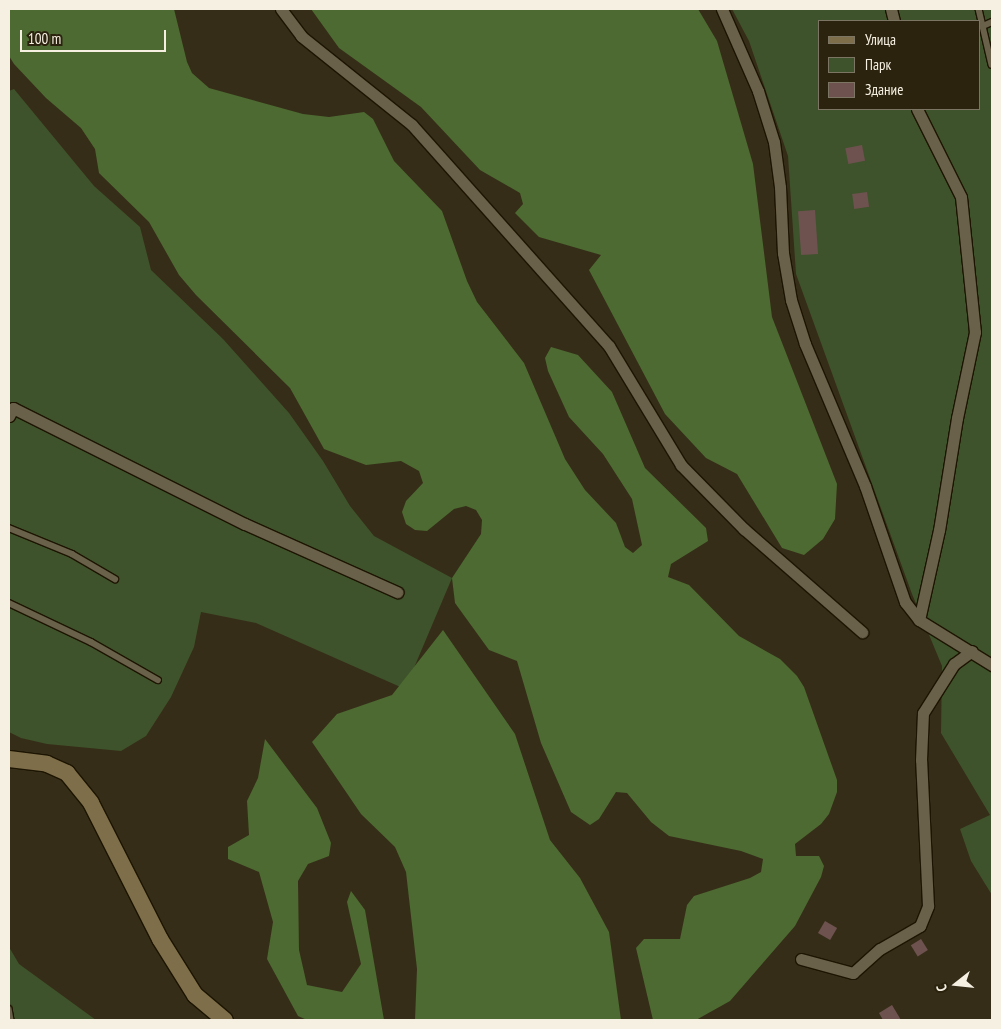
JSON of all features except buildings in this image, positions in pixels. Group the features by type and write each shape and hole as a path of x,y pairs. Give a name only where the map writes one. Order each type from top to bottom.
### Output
{"main road":[{"path":"9,759 47,764 67,773 91,803 160,939 195,995 225,1020"}],"street":[{"path":"281,9 300,36 412,125 609,346 681,465 744,529 862,632"},
{"path":"722,9 758,91 774,142 780,187 783,253 791,300 802,336 865,486 905,602 919,620 992,665"},
{"path":"918,110 961,197 975,332 956,418 939,530 919,620"},
{"path":"9,416 12,408 246,524 397,592"},
{"path":"801,958 853,974 880,949 920,926 928,906 921,760 923,713 954,664 972,651"}],"lane":[{"path":"979,9 992,65"},
{"path":"983,26 992,22"},
{"path":"9,528 72,554 115,579"},
{"path":"9,603 91,642 158,680"},
{"path":"9,1010 12,1020"}],"green space":[{"path":"9,9 174,9 187,62 192,73 209,88 303,114 329,117 364,112 373,119 394,161 442,211 467,281 477,302 524,363 565,459 585,490 616,523 625,547 633,553 642,545 632,499 603,454 569,417 548,371 545,358 551,347 578,355 612,392 645,468 706,528 708,541 671,564 668,577 689,585 739,636 780,659 797,676 804,687 837,780 837,792 829,814 821,824 795,844 796,856 819,856 824,866 821,877 795,926 730,1001 696,1020 653,1020 636,948 644,939 680,939 687,905 694,896 750,878 761,872 763,859 741,851 669,836 651,822 627,793 616,792 599,819 590,825 571,812 541,743 517,661 489,650 455,603 452,578 481,534 482,520 476,510 466,506 454,509 427,531 415,530 406,524 402,512 406,501 423,483 419,471 401,461 366,465 324,449 290,388 196,295 179,275 149,222 99,173 95,149 81,128 46,98 14,64 9,56"},
{"path":"311,9 698,9 717,41 753,164 772,317 837,484 835,519 823,539 804,555 782,548 737,474 706,458 665,414 589,270 601,255 539,237 515,213 523,204 520,193 480,170 421,107 339,48"},
{"path":"732,9 992,9 992,895 971,861 960,829 990,815 941,733 942,666 912,594 796,274 788,156 749,41"},
{"path":"14,89 94,186 140,227 151,270 223,339 289,413 323,461 350,506 374,536 452,578 405,689 256,623 201,612 194,647 171,697 146,736 121,751 47,744 21,738 9,732 9,91"},
{"path":"443,630 515,734 550,840 580,878 609,932 621,1020 415,1020 417,969 406,872 395,847 361,814 312,742 337,714 392,695"},
{"path":"265,739 317,808 331,843 329,856 308,864 298,881 299,950 307,985 342,992 361,964 347,902 351,891 365,910 384,1020 307,1020 298,1016 267,959 273,922 259,872 228,859 228,847 249,835 247,801 258,778"},
{"path":"9,947 19,964 96,1020 9,1020"}]}
